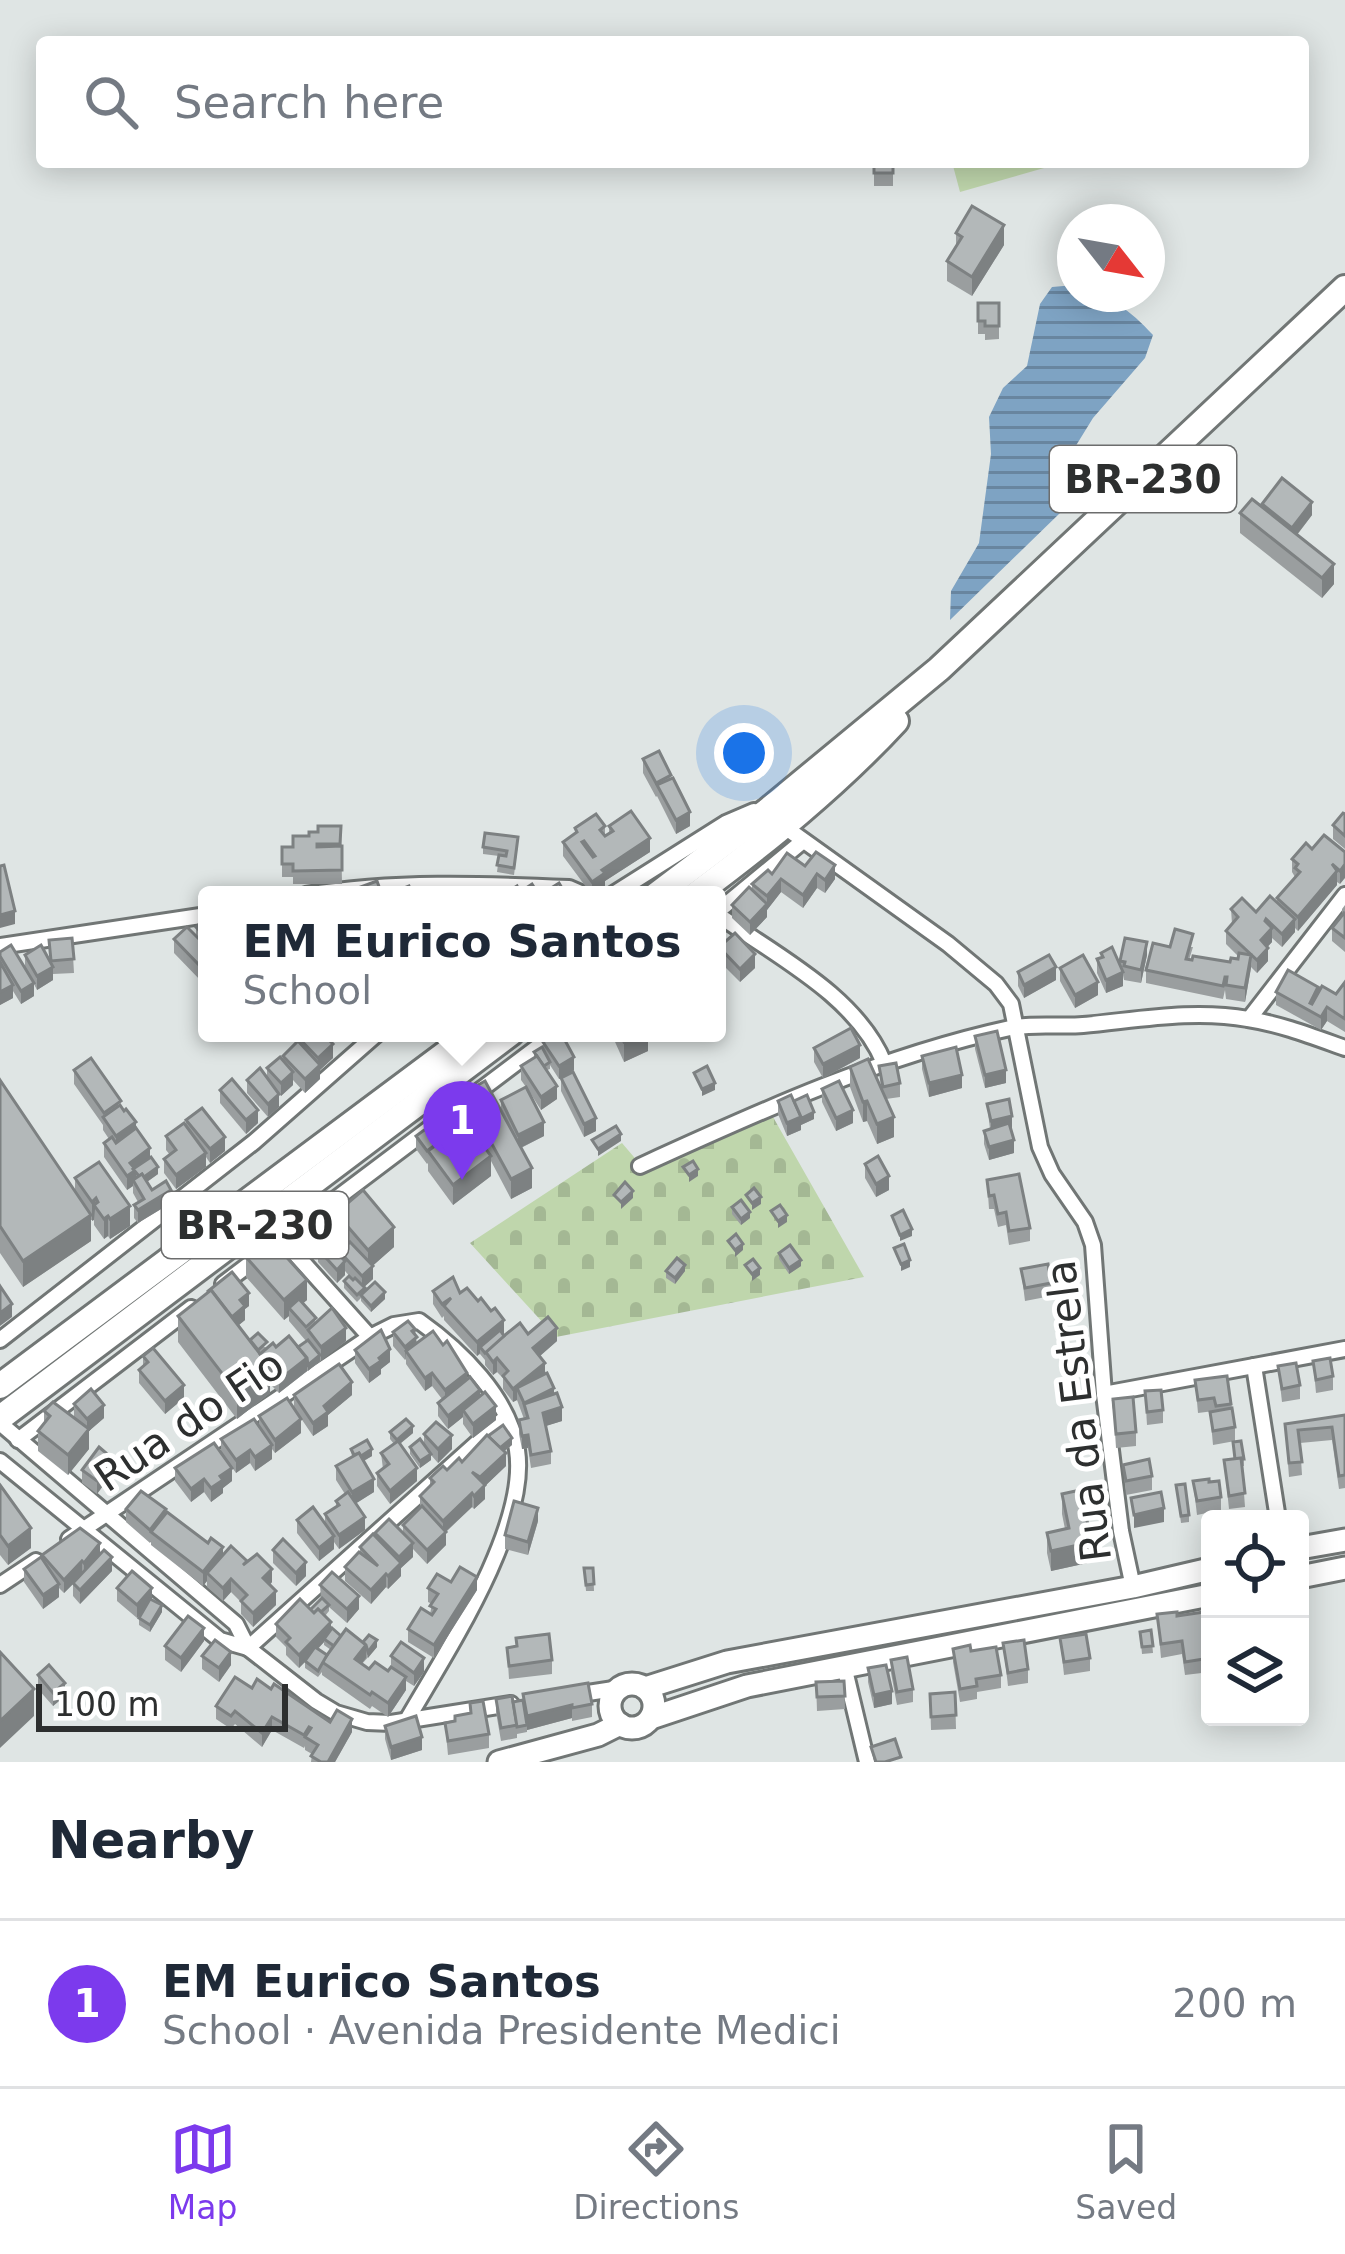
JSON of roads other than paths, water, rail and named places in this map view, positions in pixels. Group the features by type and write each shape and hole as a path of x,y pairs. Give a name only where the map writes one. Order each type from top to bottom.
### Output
{"main road":[{"name":"BR-230","path":"707,886 785,826 939,669 1345,288"},
{"name":"BR-230","path":"673,886 785,826"},
{"name":"BR-230","path":"0,1420 37,1374 461,1042"},
{"name":"BR-230","path":"0,1386 37,1374 498,1042"},
{"path":"1309,1546 1345,1540"},
{"path":"1309,1575 1345,1568"},
{"path":"1201,1571 727,1662 645,1688 628,1684 611,1702 614,1718 637,1728 651,1718 747,1686 1201,1597"},
{"path":"645,1688 654,1702 651,1718"},
{"path":"499,1762 598,1735 620,1724"}],"street":[{"path":"626,886 726,823 754,811 785,826 726,901"},
{"name":"Rua da Estrela","path":"785,826 978,968 1011,1004 1040,1147 1052,1174 1085,1222 1093,1245 1103,1394 1133,1587"},
{"path":"368,886 506,886"},
{"path":"1250,1019 1345,895"},
{"path":"0,946 198,916"},
{"path":"726,919 835,997 869,1033 884,1063"},
{"path":"640,1166 778,1103 884,1063 1015,1027 1160,1016 1250,1019 1345,1048"},
{"path":"0,1340 254,1142 368,1042"},
{"path":"18,1440 544,1042"},
{"path":"282,1239 370,1337"},
{"name":"Rua do Fio","path":"0,1585 394,1325 419,1321 448,1342 506,1417"},
{"path":"1103,1394 1345,1348"},
{"path":"1254,1366 1277,1510"},
{"path":"248,1648 506,1417 517,1450 508,1518 475,1602 407,1720"},
{"path":"0,1420 236,1624 248,1648"},
{"path":"0,1461 220,1640 248,1648 336,1713 391,1724 535,1700"},
{"path":"844,1666 867,1762"},
{"path":"556,1697 620,1688"}],"water":[{"path":"1057,287 1057,312 1128,312 1153,335 1145,358 1093,418 1072,452 1060,513 950,620 951,591 979,543 991,454 989,417 1003,388 1027,366 1040,304"}],"place":[{"name":"EM Eurico Santos","path":"462,1180"}]}
